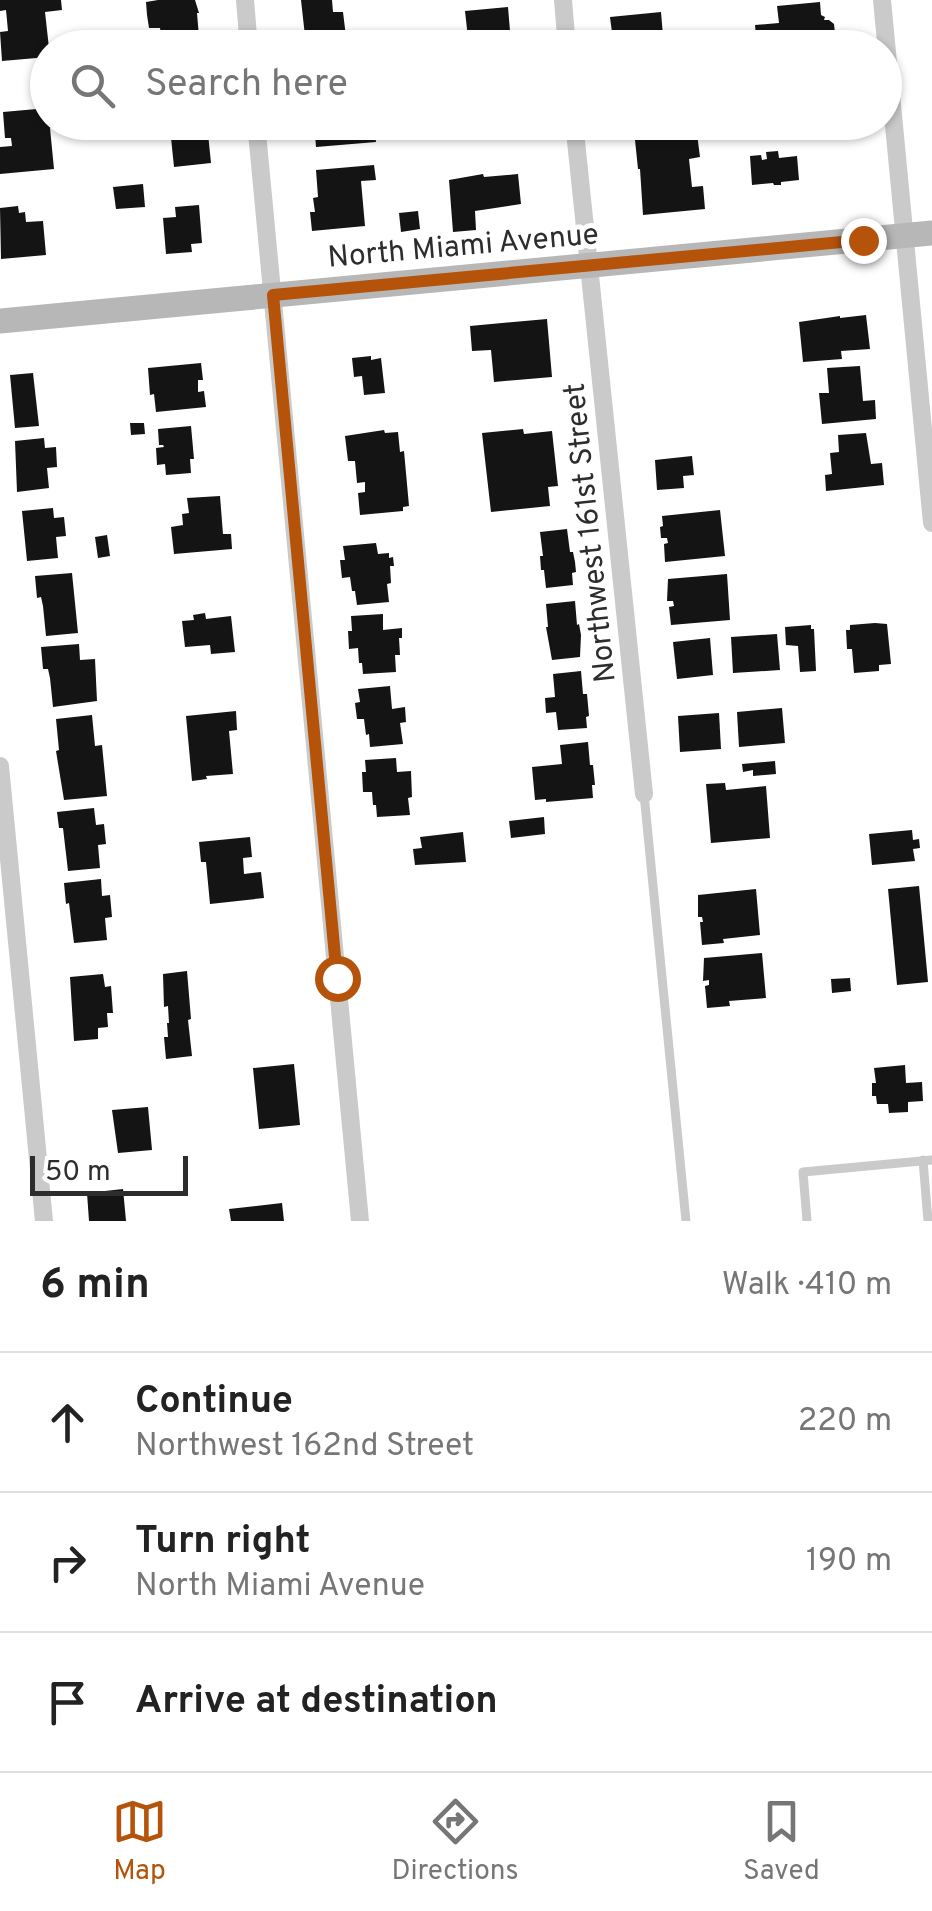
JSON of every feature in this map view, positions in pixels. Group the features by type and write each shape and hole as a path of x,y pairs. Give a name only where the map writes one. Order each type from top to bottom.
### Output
{"street":[{"path":"245,0 248,30"},
{"path":"563,0 566,30"},
{"path":"882,0 885,30"},
{"path":"258,140 360,1221"},
{"name":"Northwest 161st Street","path":"576,140 644,794"},
{"path":"895,140 932,523"},
{"name":"North Miami Avenue","path":"0,321 932,233"},
{"path":"0,766 44,1221"}],"lane":[{"path":"644,794 686,1221"},
{"path":"808,1221 803,1172 928,1160 928,1221"}],"building":[{"path":"0,0 61,0 62,10 45,12 47,30 30,30 30,59 2,61 0,32 8,31 6,10 0,11"},
{"path":"195,0 198,30 149,28 146,2"},
{"path":"301,0 332,0 333,12 343,12 345,30 304,30"},
{"path":"820,2 821,15 834,24 835,30 755,30 755,25 779,23 777,6"},
{"path":"508,7 510,30 467,30 465,11"},
{"path":"661,12 662,30 612,30 610,17"},
{"path":"30,110 30,140 51,140 54,169 0,174 0,147 12,146 11,138 5,138 3,112"},
{"path":"171,140 209,140 211,163 174,167"},
{"path":"315,140 376,140 376,142 316,147"},
{"path":"635,140 698,140 700,157 689,159 692,187 703,186 705,209 643,215"},
{"path":"778,151 779,158 797,156 799,180 781,185 752,185 750,156 761,155 762,160 767,159 766,152"},
{"path":"374,165 376,180 361,181 365,226 312,231 310,212 315,212 313,198 318,197 316,170"},
{"path":"483,174 518,174 521,204 475,211 476,230 453,232 449,180"},
{"path":"143,184 145,207 116,209 113,187"},
{"path":"199,205 202,243 191,244 192,252 166,254 163,218 176,217 175,207"},
{"path":"18,206 19,213 25,212 26,222 43,221 46,255 1,259 0,208"},
{"path":"418,211 420,229 401,232 399,213"},
{"path":"866,315 870,349 841,351 842,359 803,362 799,322"},
{"path":"547,319 552,377 494,382 491,350 472,351 470,326"},
{"path":"371,356 371,360 381,358 385,393 364,395 362,376 354,377 352,358"},
{"path":"201,363 203,380 198,380 198,392 204,391 206,407 156,412 148,368"},
{"path":"860,366 863,401 875,400 876,419 822,424 819,393 829,393 827,368"},
{"path":"33,373 39,426 15,428 10,375"},
{"path":"130,423 144,423 145,434 131,435"},
{"path":"191,426 191,473 166,475 165,464 157,465 156,448 164,447 159,445 158,429"},
{"path":"523,429 524,434 552,431 558,486 548,487 550,506 491,512 482,433"},
{"path":"384,430 398,432 400,452 404,451 409,506 403,507 403,511 360,515 358,493 365,492 365,482 357,483 355,461 348,461 345,436"},
{"path":"866,433 871,464 882,463 884,485 826,491 825,475 832,474 830,453 839,452 838,435"},
{"path":"44,438 45,448 56,447 57,467 47,468 49,488 17,492 15,441"},
{"path":"692,456 694,475 683,476 684,488 657,490 655,460"},
{"path":"220,496 223,534 231,534 232,549 174,554 171,527 183,525 182,514 189,513 187,498"},
{"path":"53,508 54,518 64,517 66,536 56,537 58,558 27,561 22,511"},
{"path":"720,510 725,556 665,562 664,544 668,543 667,538 661,538 662,516"},
{"path":"567,529 575,562 573,585 546,588 541,570 540,532"},
{"path":"107,535 110,556 98,558 95,537"},
{"path":"376,543 378,554 389,553 389,558 393,557 391,583 387,584 389,602 357,605 350,577 342,578 343,546"},
{"path":"72,573 78,633 46,636 35,576"},
{"path":"727,574 730,620 671,625 669,607 674,606 673,601 667,601 668,579"},
{"path":"575,601 580,657 552,660 546,604"},
{"path":"205,613 206,619 231,616 235,652 211,654 210,645 185,647 182,621"},
{"path":"383,614 383,630 402,628 400,655 395,655 396,672 363,674 358,648 349,649 351,616"},
{"path":"887,624 891,664 879,665 879,671 854,673 846,630 850,630 850,625"},
{"path":"811,625 816,671 800,672 798,646 786,645 785,627"},
{"path":"777,634 780,670 733,673 731,637"},
{"path":"710,638 713,675 677,679 673,642"},
{"path":"79,644 80,660 95,659 97,701 53,707 41,647"},
{"path":"581,671 583,694 587,694 587,728 558,730 556,712 546,713 545,698 555,697 553,674"},
{"path":"390,686 392,709 405,707 406,722 400,723 403,744 370,747 364,719 357,719 358,689"},
{"path":"782,708 785,743 739,747 737,712"},
{"path":"236,711 237,730 229,731 233,774 192,781 186,716"},
{"path":"719,713 721,749 680,752 678,716"},
{"path":"92,715 95,746 102,745 107,796 64,800 56,751 56,719"},
{"path":"588,742 595,785 593,798 535,800 532,767 562,764 560,745"},
{"path":"396,758 397,772 411,771 410,815 377,817 372,792 363,792 365,760"},
{"path":"775,761 776,774 753,776 753,770 743,772 742,764"},
{"path":"725,783 726,790 766,786 770,838 711,843 706,784"},
{"path":"94,808 96,825 104,824 106,844 98,845 100,868 68,871 57,812"},
{"path":"544,817 545,834 511,838 509,821"},
{"path":"912,830 913,840 919,839 920,848 913,849 915,861 872,865 869,834"},
{"path":"463,832 466,862 415,865 413,849 422,848 420,837"},
{"path":"250,837 252,857 243,858 244,874 261,872 264,898 210,904 206,862 201,862 199,842"},
{"path":"101,879 102,896 110,895 112,917 105,918 107,940 74,943 64,883"},
{"path":"919,886 928,982 897,985 888,889"},
{"path":"756,889 760,935 702,945 698,895"},
{"path":"762,953 766,998 729,1001 730,1006 707,1008 705,986 709,980 703,981 704,958"},
{"path":"187,971 192,1056 166,1059 164,1037 168,1037 169,1023 168,1006 164,1007 163,974"},
{"path":"103,974 105,987 111,986 113,1013 107,1013 108,1027 98,1028 98,1039 74,1041 70,977"},
{"path":"850,978 851,991 832,993 831,979"},
{"path":"294,1064 300,1125 259,1129 253,1068"},
{"path":"905,1065 906,1083 922,1082 923,1101 908,1102 908,1112 889,1113 888,1104 877,1104 876,1096 872,1096 872,1083 876,1083 874,1068"},
{"path":"148,1107 152,1150 118,1153 112,1110"},
{"path":"123,1189 126,1221 89,1221 87,1193"},
{"path":"282,1203 284,1221 231,1221 229,1209"}],"route":[{"path":"337,978 273,295 863,240"}]}
